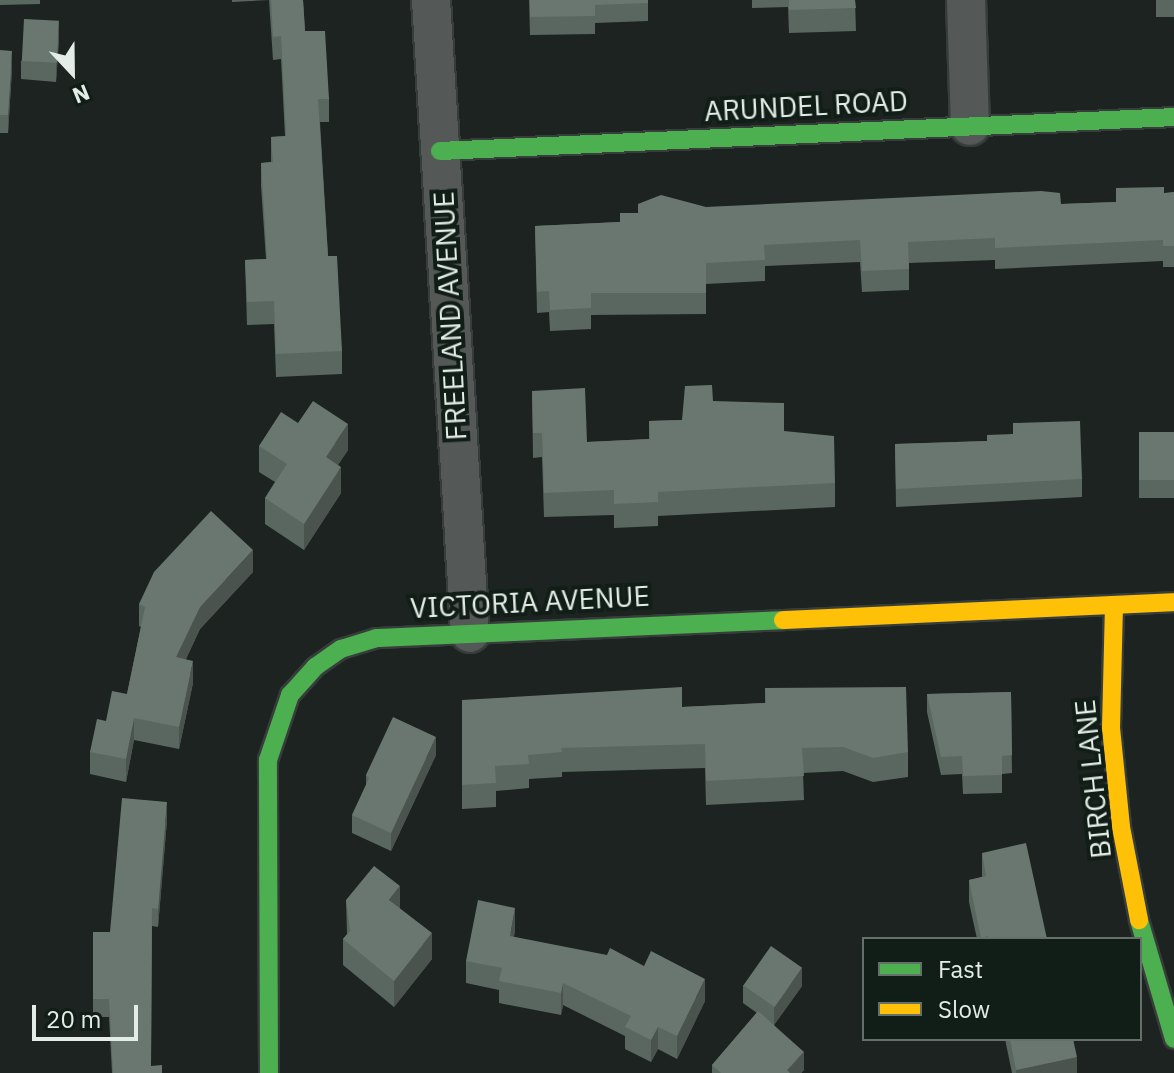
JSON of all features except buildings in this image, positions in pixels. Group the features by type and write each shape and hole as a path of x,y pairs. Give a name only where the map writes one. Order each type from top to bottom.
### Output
{"street":[{"name":"FREELAND AVENUE","path":"431,0 470,633"},
{"path":"966,0 970,126"},
{"name":"ARUNDEL ROAD","path":"440,151 1174,117"},
{"name":"VICTORIA AVENUE","path":"269,1073 268,760 276,724 290,695 315,667 341,649 376,638 1174,602"},
{"name":"BIRCH LANE","path":"1114,605 1111,728 1121,827 1140,925 1174,1039"}],"traffic: fast":[{"path":"440,151 1174,117"},
{"path":"269,1073 268,760 290,695 315,667 341,649 376,638 783,620"},
{"path":"1139,920 1174,1039"}],"traffic: slow":[{"path":"783,620 1174,602"},
{"path":"1114,605 1111,728 1121,827 1139,920"}]}
